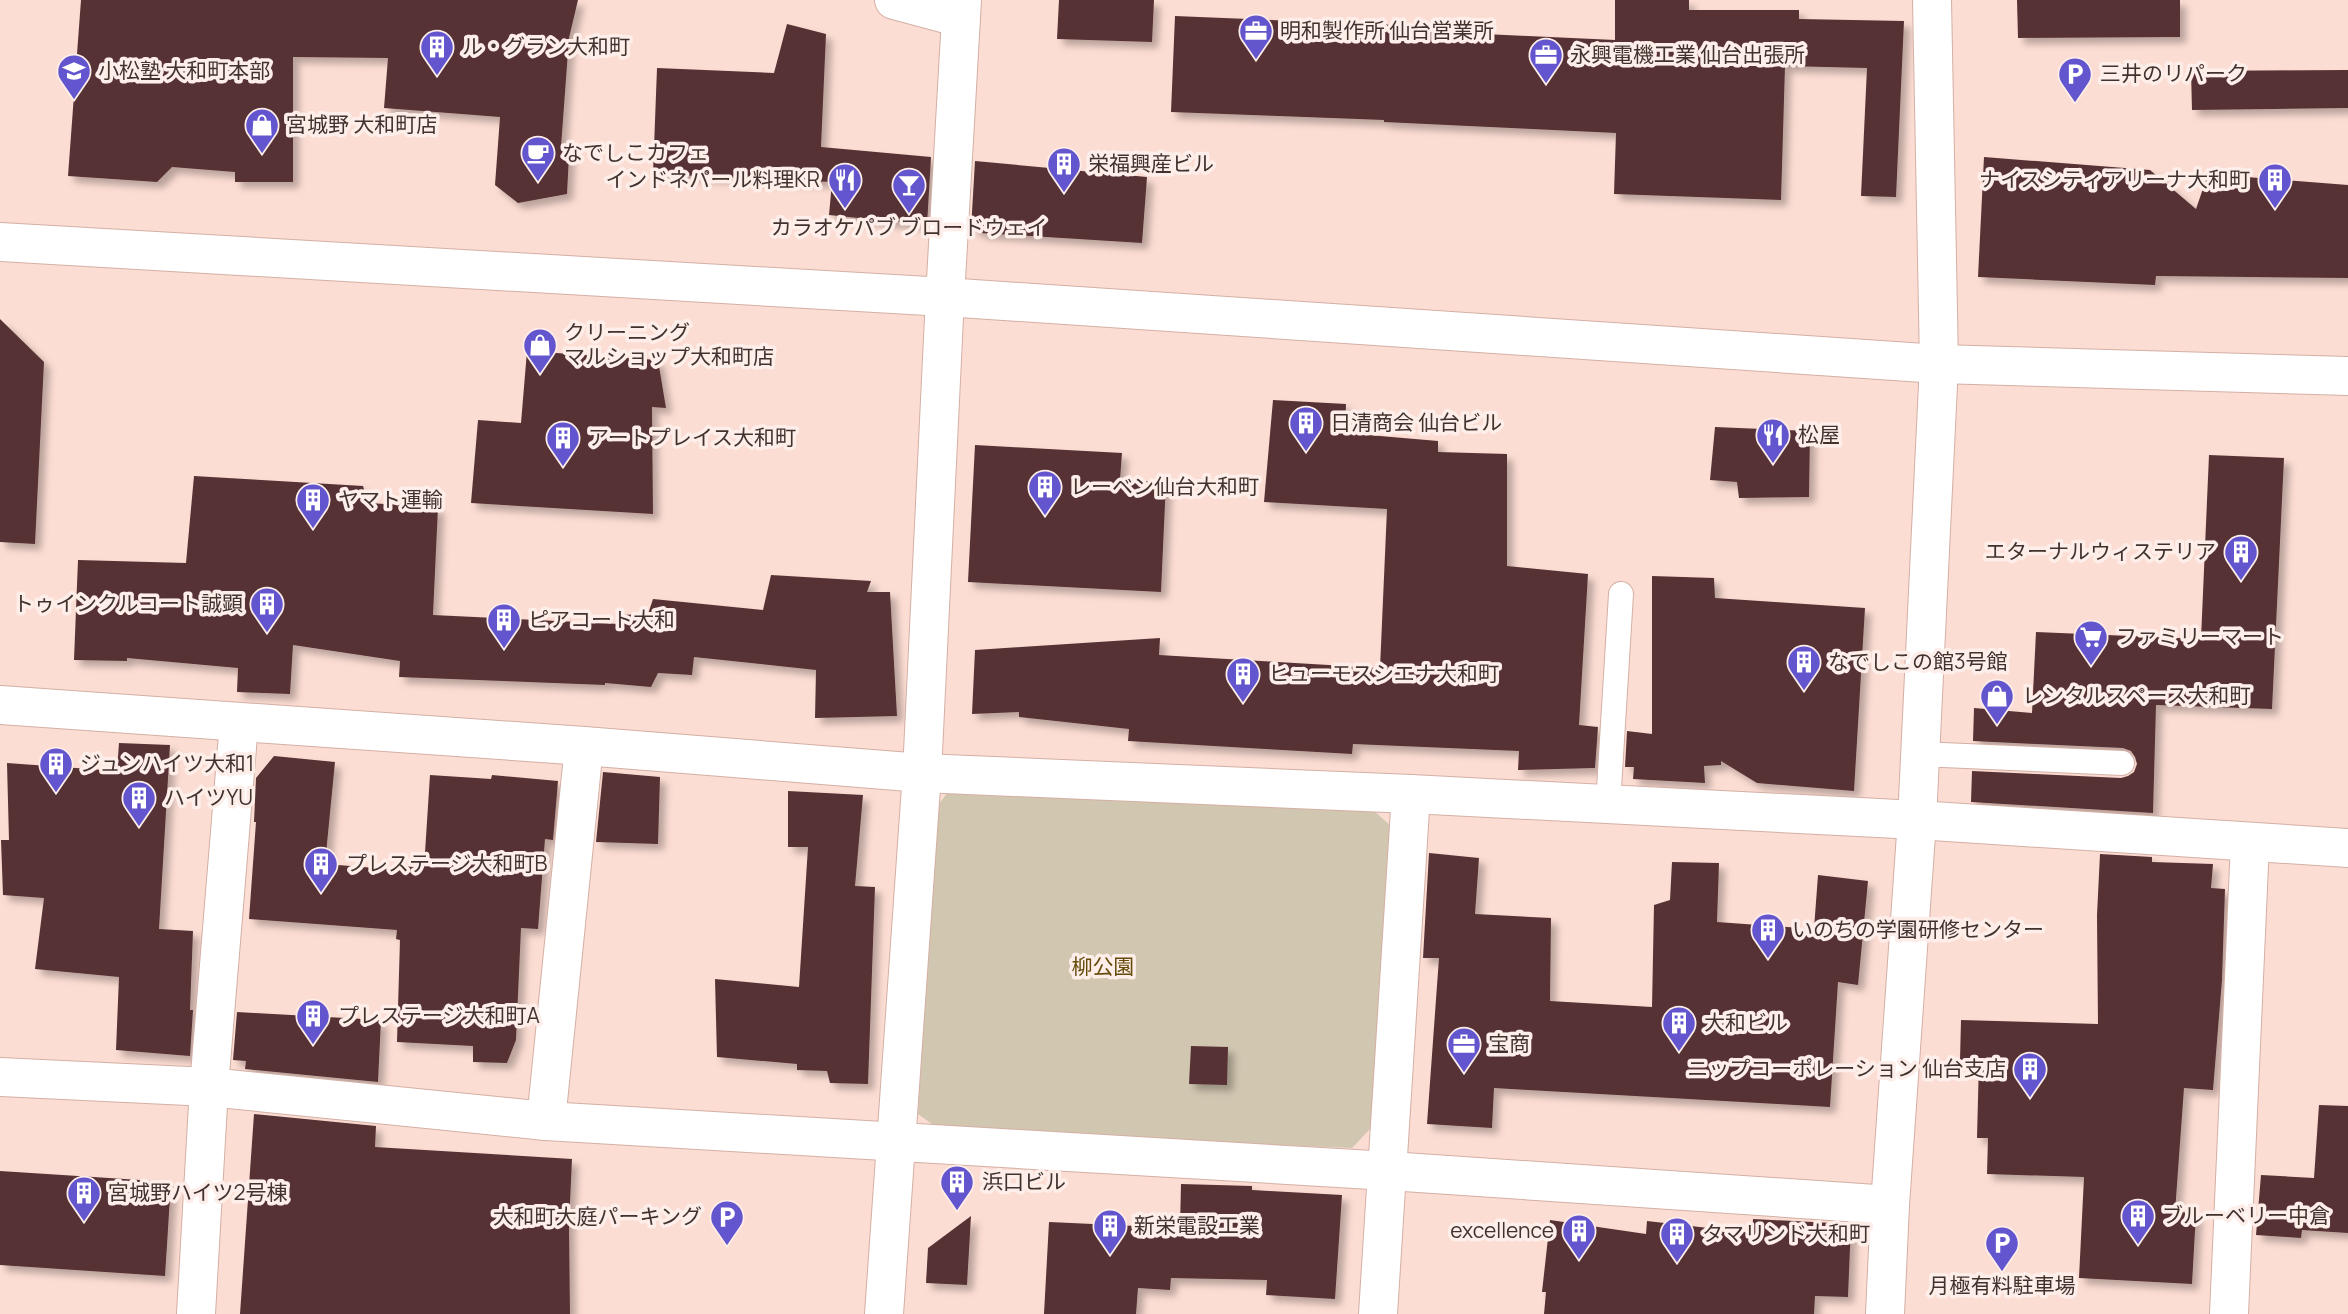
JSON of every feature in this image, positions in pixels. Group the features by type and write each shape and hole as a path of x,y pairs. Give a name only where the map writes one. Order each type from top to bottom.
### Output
{"street":[{"path":"884,1314 922,774 962,9 894,0"},
{"path":"1885,1314 1889,1205 1917,821 1939,364 1932,0"},
{"path":"0,242 945,298 1939,364 2348,376"},
{"path":"0,705 584,746 922,774 1411,794 1917,821 2348,848"},
{"path":"196,1314 209,1087 239,723"},
{"path":"546,1121 584,746"},
{"path":"1378,1314 1411,794"},
{"path":"2229,1314 2250,843"},
{"path":"0,1077 209,1087 546,1121 1389,1171 1889,1205"}],"lane":[{"path":"1608,805 1621,594"},
{"path":"1920,754 2123,763"}],"green space":[{"name":"柳公園","path":"951,788 1370,807 1393,828 1371,1128 1352,1148 943,1132 918,1114 936,808"}],"building":[{"path":"81,0 578,0 569,38 561,147 569,155 567,194 518,203 495,185 500,117 384,108 388,58 293,57 293,182 235,182 235,172 172,167 157,182 68,176"},
{"path":"1059,0 1154,0 1152,42 1057,39"},
{"path":"1615,0 1689,0 1689,10 1799,10 1799,19 1904,21 1896,197 1861,196 1867,68 1785,66 1781,200 1614,194 1616,133 1171,112 1175,16 1420,26 1419,31 1615,40"},
{"path":"2017,0 2180,0 2180,37 2018,38"},
{"path":"787,24 826,34 821,147 931,157 927,225 829,215 832,182 653,174 657,68 774,73"},
{"path":"2348,70 2348,108 2192,110 2191,71"},
{"path":"1984,157 2150,170 2196,209 2208,174 2348,185 2348,278 2156,276 2155,285 1978,277"},
{"name":"栄福興産ビル","path":"975,161 1147,177 1142,243 980,233 980,230 971,229"},
{"path":"0,319 44,362 35,544 0,542"},
{"name":"アートプレイス大和町","path":"527,351 658,360 666,408 652,407 653,514 471,503 478,420 521,423"},
{"path":"1273,400 1346,404 1345,433 1438,441 1438,452 1507,454 1507,566 1588,574 1579,725 1598,727 1595,768 1518,770 1519,751 1353,744 1352,754 1128,741 1129,729 1019,717 1019,712 972,714 975,650 1160,638 1159,655 1380,668 1387,509 1264,502"},
{"path":"1715,427 1810,431 1809,497 1739,498 1737,482 1710,480"},
{"name":"レーベン仙台大和町","path":"975,445 1122,453 1120,480 1166,482 1161,592 968,582"},
{"path":"2209,455 2284,458 2272,709 2156,705 2153,813 1971,802 1972,771 2121,778 2134,772 2137,764 2135,757 2131,751 2123,748 1973,741 1974,708 2032,713 2036,632 2201,639"},
{"path":"194,476 363,486 368,503 438,507 433,615 619,624 619,615 648,614 653,599 763,610 771,575 871,581 867,592 890,592 897,716 815,718 816,670 694,657 692,675 658,673 651,687 605,683 399,677 400,661 293,645 290,694 237,692 238,668 127,658 127,661 74,660 78,560 186,563"},
{"path":"1652,576 1714,578 1715,598 1865,608 1854,791 1757,783 1721,761 1721,765 1704,766 1705,783 1633,779 1634,767 1625,767 1627,731 1652,734"},
{"path":"119,743 170,745 159,929 193,931 190,1056 116,1050 119,977 35,969 44,898 3,895 1,840 9,840 7,763 117,771"},
{"path":"274,756 335,762 325,864 401,870 402,866 424,868 430,775 491,779 492,775 558,781 553,840 545,839 538,929 521,928 516,1040 507,1063 473,1062 473,1046 397,1042 400,940 396,939 397,930 249,919 256,822 256,778"},
{"path":"603,772 660,777 658,844 596,842"},
{"path":"788,791 863,795 855,886 875,887 868,1084 830,1083 827,1071 797,1070 797,1064 717,1057 715,979 799,987 808,847 788,847"},
{"path":"1429,853 1479,858 1475,914 1551,918 1550,1001 1652,1007 1654,905 1670,900 1672,862 1719,863 1717,922 1814,929 1818,875 1868,881 1858,985 1838,982 1830,1107 1494,1088 1492,1128 1427,1124 1439,958 1423,958"},
{"path":"2100,854 2152,857 2152,862 2213,864 2211,888 2225,889 2222,980 2213,1090 2184,1088 2175,1212 2196,1213 2192,1284 2079,1278 2084,1177 1987,1174 1988,1138 1977,1138 1979,1060 1960,1060 1961,1020 2098,1024 2097,915"},
{"name":"プレステージ大和町A","path":"237,1012 381,1020 378,1082 245,1069 246,1061 233,1060"},
{"path":"1191,1046 1228,1047 1227,1085 1189,1084"},
{"path":"2319,1105 2348,1106 2348,1233 2302,1230 2301,1238 2256,1235 2261,1175 2314,1178"},
{"path":"254,1114 376,1126 375,1147 572,1159 569,1225 570,1314 240,1314"},
{"name":"宮城野ハイツ2号棟","path":"0,1171 171,1182 165,1276 0,1265"},
{"path":"1181,1184 1252,1186 1252,1190 1342,1195 1335,1299 1266,1295 1267,1280 1171,1278 1170,1290 1138,1288 1136,1314 1044,1314 1049,1222 1180,1228"},
{"name":"浜口ビル","path":"971,1216 967,1285 926,1283 928,1248"},
{"path":"1753,1219 1851,1224 1848,1297 1815,1296 1814,1314 1544,1314 1546,1292 1542,1292 1550,1220 1646,1234 1647,1221 1752,1233"}],"place":[{"name":"明和製作所 仙台営業所","path":"1256,61"},
{"name":"ル・グラン大和町","path":"437,77"},
{"name":"永興電機工業 仙台出張所","path":"1546,85"},
{"name":"小松塾 大和町本部","path":"74,101"},
{"name":"三井のリパーク","path":"2075,104"},
{"name":"宮城野 大和町店","path":"262,155"},
{"name":"なでしこカフェ","path":"538,183"},
{"name":"栄福興産ビル","path":"1064,194"},
{"name":"インドネパール料理KR","path":"845,210"},
{"name":"ナイスシティアリーナ大和町","path":"2275,210"},
{"name":"カラオケパブ ブロードウェイ","path":"909,215"},
{"name":"クリーニング マルショップ大和町店","path":"540,375"},
{"name":"日清商会 仙台ビル","path":"1306,453"},
{"name":"松屋","path":"1773,465"},
{"name":"アートプレイス大和町","path":"563,468"},
{"name":"レーベン仙台大和町","path":"1045,517"},
{"name":"ヤマト運輸","path":"313,530"},
{"name":"エターナルウィステリア","path":"2241,582"},
{"name":"トゥインクルコート誠顕","path":"267,634"},
{"name":"ピアコート大和","path":"504,650"},
{"name":"ファミリーマート","path":"2091,667"},
{"name":"なでしこの館3号館","path":"1804,692"},
{"name":"ヒューモスシエナ大和町","path":"1243,704"},
{"name":"レンタルスペース大和町","path":"1997,726"},
{"name":"ジュンハイツ大和1","path":"56,794"},
{"name":"ハイツYU","path":"139,828"},
{"name":"プレステージ大和町B","path":"321,894"},
{"name":"いのちの学園研修センター","path":"1768,960"},
{"name":"プレステージ大和町A","path":"313,1046"},
{"name":"大和ビル","path":"1679,1053"},
{"name":"宝商","path":"1464,1074"},
{"name":"ニップコーポレーション 仙台支店","path":"2030,1099"},
{"name":"浜口ビル","path":"957,1212"},
{"name":"宮城野ハイツ2号棟","path":"84,1223"},
{"name":"ブルーベリー中倉","path":"2138,1246"},
{"name":"大和町大庭パーキング","path":"727,1247"},
{"name":"新栄電設工業","path":"1110,1256"},
{"name":"excellence","path":"1579,1261"},
{"name":"タマリンド大和町","path":"1677,1264"},
{"name":"月極有料駐車場","path":"2002,1273"}]}
